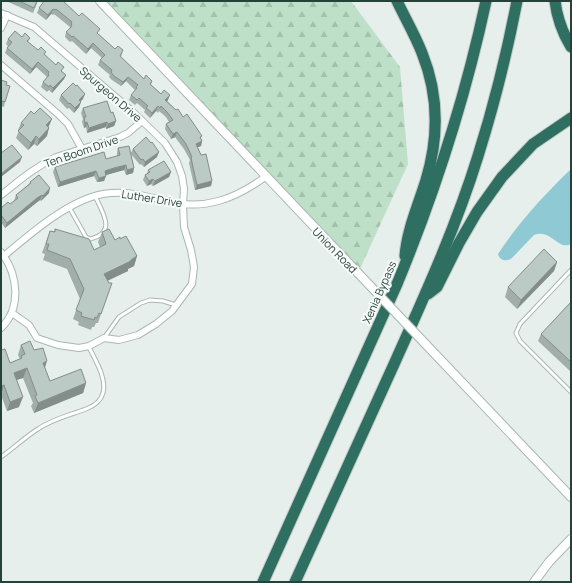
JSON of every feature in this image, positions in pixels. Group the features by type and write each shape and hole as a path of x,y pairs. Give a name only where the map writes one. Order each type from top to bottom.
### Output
{"highway":[{"path":"397,1 426,62 434,91 436,114 431,160 406,240 405,267"},
{"name":"Xenia Bypass","path":"263,582 405,267 432,195 448,146 466,86 486,1"},
{"path":"296,582 424,297 456,219 478,157 501,75 517,1"},
{"path":"555,1 559,24 571,46"},
{"path":"424,297 437,287 444,271 477,212 502,177 533,144 571,118"}],"street":[{"name":"Union Road","path":"100,1 571,497"},
{"path":"1,28 4,14"},
{"name":"Spurgeon Drive","path":"4,14 34,27 142,121 165,143 177,162 183,184 184,226 194,267 192,284 172,311 156,324 138,335 119,340 104,338"},
{"path":"1,65 36,93 63,119 75,135 82,149"},
{"name":"Ten Boom Drive","path":"1,195 25,175 46,162 56,157 120,137 128,133 142,121"},
{"name":"Luther Drive","path":"2,254 56,215 84,199 114,192 134,193 167,202 199,205 232,197 250,188 265,176"},
{"path":"1,328 12,313 15,295 15,286 10,268 2,254"},
{"path":"12,313 28,325 37,338 58,346 79,348 89,346 104,338"},
{"path":"534,582 549,562 571,539"}],"lane":[{"path":"69,207 86,237 90,239 99,237 104,233 106,221 95,196"},
{"path":"571,270 520,324 516,334 520,341 571,392"},
{"path":"104,338 119,317 142,303 150,300 176,305"},
{"path":"1,457 37,429 50,422 92,406 98,402 103,394 104,386 102,377 89,346"}],"green space":[{"path":"100,1 351,1 400,67 408,164 358,273"}],"water":[{"path":"571,169 571,244 562,245 545,234 534,235 512,258 504,260 500,258 498,254 514,231"}],"building":[{"path":"19,1 37,1 34,8"},
{"path":"44,1 63,1 79,16 82,13 100,29 97,33 115,49 118,46 123,50 120,56 144,79 146,75 152,81 150,84 161,94 164,90 170,95 165,100 176,110 178,109 183,117 187,114 202,136 200,137 202,141 196,144 201,155 206,154 212,181 197,185 192,157 186,144 177,132 173,134 166,124 173,120 167,112 161,106 160,108 158,106 152,113 146,108 148,106 139,98 137,100 131,95 138,85 128,77 123,82 114,76 111,72 112,70 100,60 105,55 93,43 88,49 66,32 72,26 72,22 56,9 53,9 48,15 39,8"},
{"path":"15,31 22,37 25,33 30,38 27,41 38,50 41,47 46,52 44,54 56,65 58,62 64,67 61,71 66,75 53,88 50,85 49,87 43,82 49,75 49,72 38,62 32,69 7,48 12,42 8,39"},
{"path":"1,80 7,82 6,85 10,86 5,102 2,101 1,105"},
{"path":"73,83 76,86 77,85 85,94 79,100 81,102 75,108 61,95"},
{"path":"107,101 111,113 113,112 116,121 108,124 107,122 89,128 87,122 85,123 84,117 86,117 83,108"},
{"path":"40,108 52,119 46,125 49,128 39,139 36,136 31,143 18,131 24,125 21,123 31,111 34,114"},
{"path":"146,137 151,143 152,142 159,152 145,162 143,159 141,160 133,149"},
{"path":"12,145 22,157 1,174 1,153"},
{"path":"129,146 134,168 127,170 126,165 105,171 106,176 99,178 96,171 60,182 55,167 104,152 106,159 120,155 118,148"},
{"path":"164,161 171,172 155,181 153,179 149,181 145,175 150,172 148,170"},
{"path":"39,175 50,188 43,196 42,195 37,198 7,223 1,215 1,208 8,202 10,204 18,198 16,195"},
{"path":"55,229 89,239 94,250 106,244 102,232 109,229 115,240 126,236 137,256 131,261 104,274 109,283 112,283 101,314 99,313 97,318 95,317 94,320 81,316 82,313 76,310 84,289 70,259 47,250 49,244 46,244 50,231 55,232"},
{"path":"544,249 557,262 521,300 508,287"},
{"path":"571,302 571,362 541,334"},
{"path":"30,341 34,350 43,348 47,361 43,363 50,381 81,369 86,383 38,403 35,396 37,395 27,368 14,373 23,397 10,402 4,385 1,386 1,350 5,349 10,363 22,358 21,356 25,354 21,345"}]}
